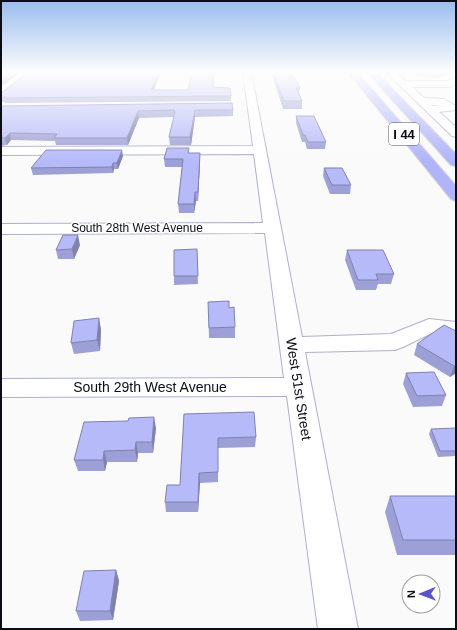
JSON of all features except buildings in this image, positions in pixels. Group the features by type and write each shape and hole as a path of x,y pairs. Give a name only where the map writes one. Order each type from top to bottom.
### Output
{"highway":[{"name":"I 44","path":"377,101 456,196"},
{"name":"I 44","path":"399,101 456,162"}],"street":[{"name":"West 51st Street","path":"247,101 259,150 338,629"},
{"path":"421,101 454,129"},
{"path":"430,101 452,104 452,108 430,109"},
{"path":"1,151 259,150"},
{"name":"South 28th West Avenue","path":"1,229 272,228"},
{"path":"292,345 395,342 429,326 456,329"},
{"name":"South 29th West Avenue","path":"1,388 299,387"}]}
